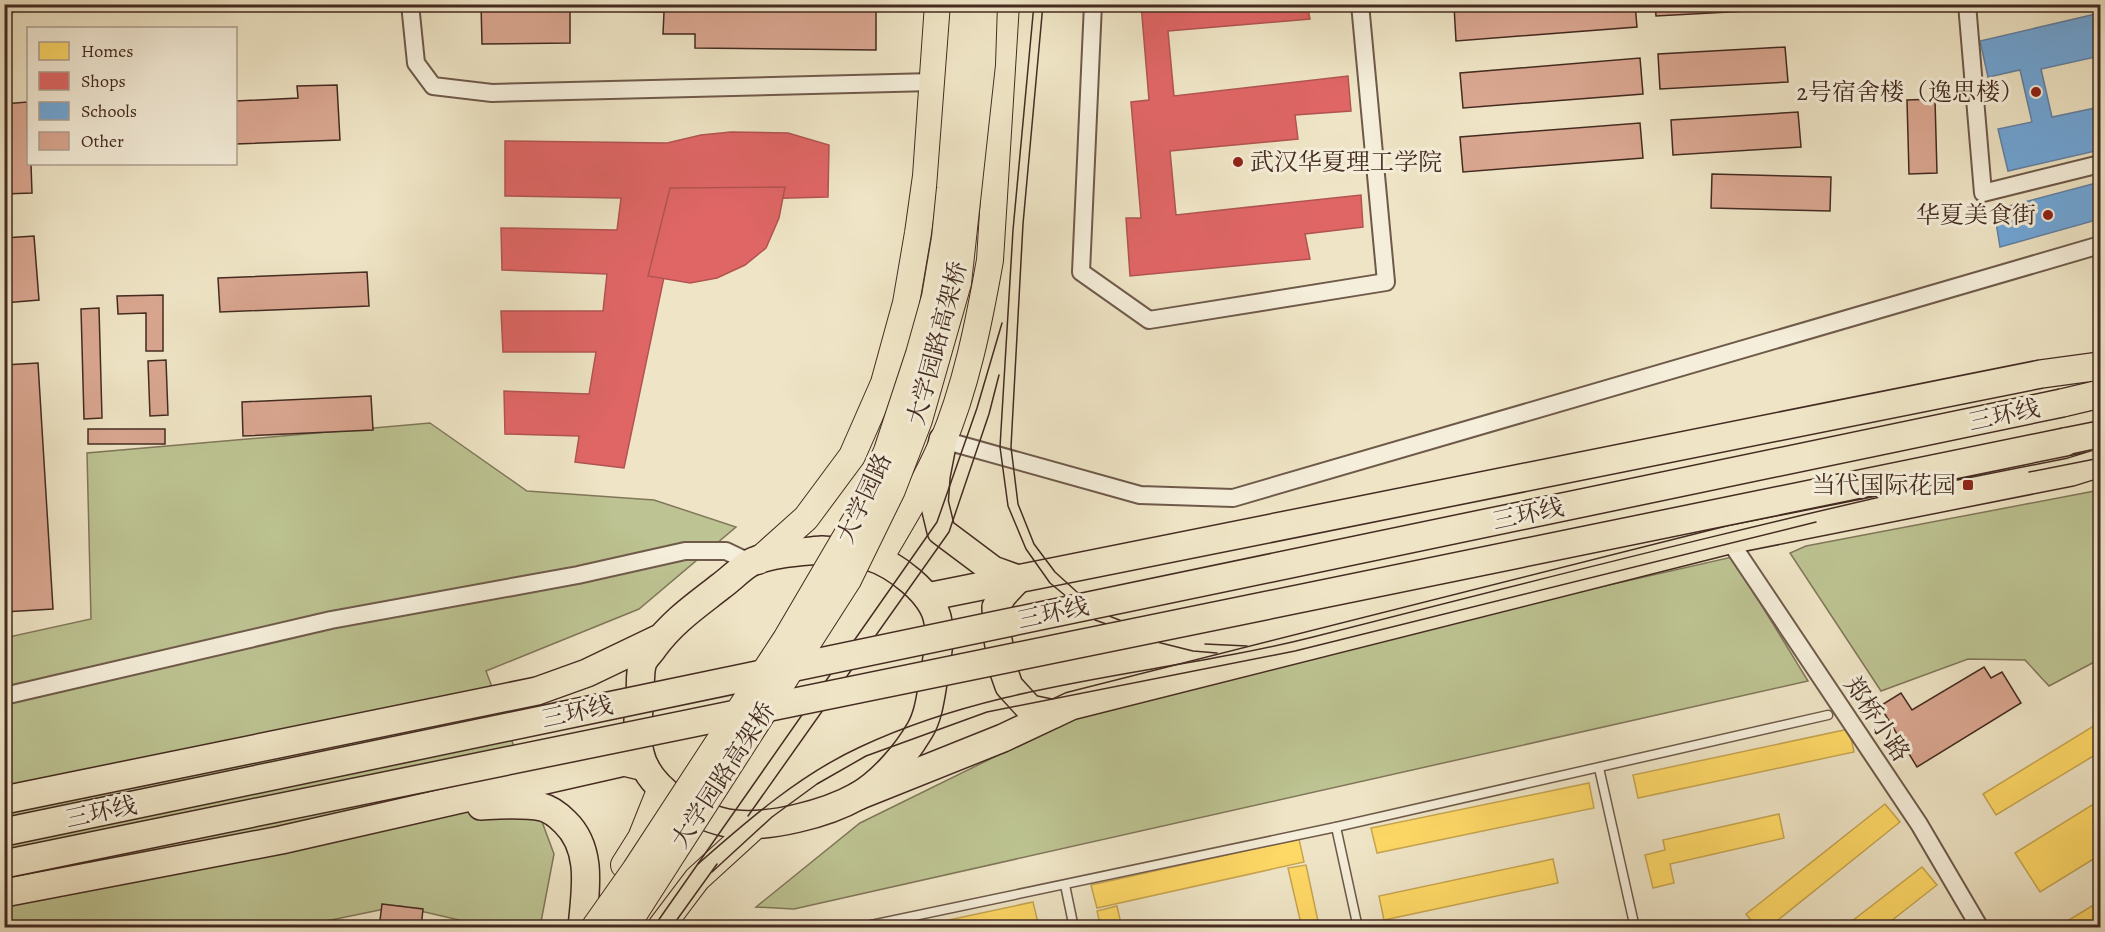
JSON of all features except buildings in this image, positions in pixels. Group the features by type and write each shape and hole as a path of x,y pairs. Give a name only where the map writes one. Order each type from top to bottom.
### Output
{"highway":[{"path":"927,597 2041,374 2100,360"},
{"path":"2041,374 2100,366"},
{"name":"三环线","path":"4,832 2100,394"},
{"name":"三环线","path":"4,864 2100,435"},
{"path":"943,440 934,502 941,531 993,570 1018,579"},
{"path":"2071,472 2100,463"},
{"path":"4,893 281,840 624,762 653,777 686,807 715,819 733,824 756,825 785,822 834,806 1003,738 1071,706 1729,540 2100,468"},
{"path":"653,777 640,754 638,720 643,662 662,637 683,614 755,562 781,555 822,550 849,551 879,560 906,577 932,603 938,622 937,652 929,708 921,729 903,754 880,779 858,796"},
{"path":"1018,579 1003,595 996,607 997,634 1003,669 1009,686 1030,709 1054,714"},
{"path":"4,800 537,691 587,672 662,637"},
{"path":"432,806 543,807 560,817 574,831 582,851 587,875 582,927"}],"main road":[{"path":"755,562 806,518 852,456 884,383 906,303 918,233 926,176 938,4"},
{"name":"大学园路","path":"594,927 635,870 786,639 861,511 886,451 919,354 937,285 945,238 951,177 963,4"},
{"name":"大学园路高架桥","path":"625,927 848,580 892,490 919,420 958,284 982,64 984,4"},
{"name":"大学园路","path":"879,560 943,440 960,394 990,260 1006,4"},
{"path":"582,927 641,838 653,777"},
{"path":"660,927 697,879 742,835 756,825"}],"street":[{"path":"410,4 416,63 433,86 492,93 933,82"},
{"path":"1093,4 1081,272 1149,320 1386,282 1360,4"},
{"path":"1967,4 1983,193 2100,164"},
{"path":"943,440 1140,495 1233,498 2100,245"},
{"name":"郑桥小路","path":"1729,540 1919,824 1980,927"},
{"path":"4,696 331,620 578,575 685,551 726,551 755,562"}],"lane":[{"path":"857,927 1336,827 1828,715"},
{"path":"1599,768 1635,927"},
{"path":"1336,827 1358,927"},
{"path":"1065,885 1074,927"}],"green space":[{"path":"430,423 527,491 654,500 736,527 639,609 486,671 554,854 540,927 489,927 399,906 297,927 5,927 4,638 91,619 87,453"},
{"path":"2100,490 2100,659 2049,686 2025,660 1968,659 1881,691 1790,553 1806,546"},
{"path":"1732,557 1808,681 794,909 756,907 860,823 1037,736 1062,697 1600,587"}],"tram line":[{"path":"1034,4 1013,230 1000,447 1008,506 1026,549 1050,583 1095,620 1157,642 1193,651 1217,653"},
{"path":"1043,4 1023,224 1011,447 1018,504 1034,544 1055,572 1099,612 1127,623"},
{"path":"653,928 937,522 977,408 1002,323"},
{"path":"748,816 949,532 989,414 999,375"},
{"path":"698,864 774,800 838,758 914,725 970,707 1084,681 1199,661 1313,637 1804,515 2100,448"},
{"path":"2029,472 2100,458"},
{"path":"712,872 772,817 817,784 866,756 987,712 1295,651 1816,522"},
{"path":"1205,644 1247,646"},
{"path":"671,928 717,864"}],"place":[{"name":"2号宿舍楼（逸思楼）","path":"2036,92"},
{"name":"武汉华夏理工学院","path":"1238,162"},
{"name":"华夏美食街","path":"2048,215"},
{"name":"当代国际花园","path":"1968,485"}]}
